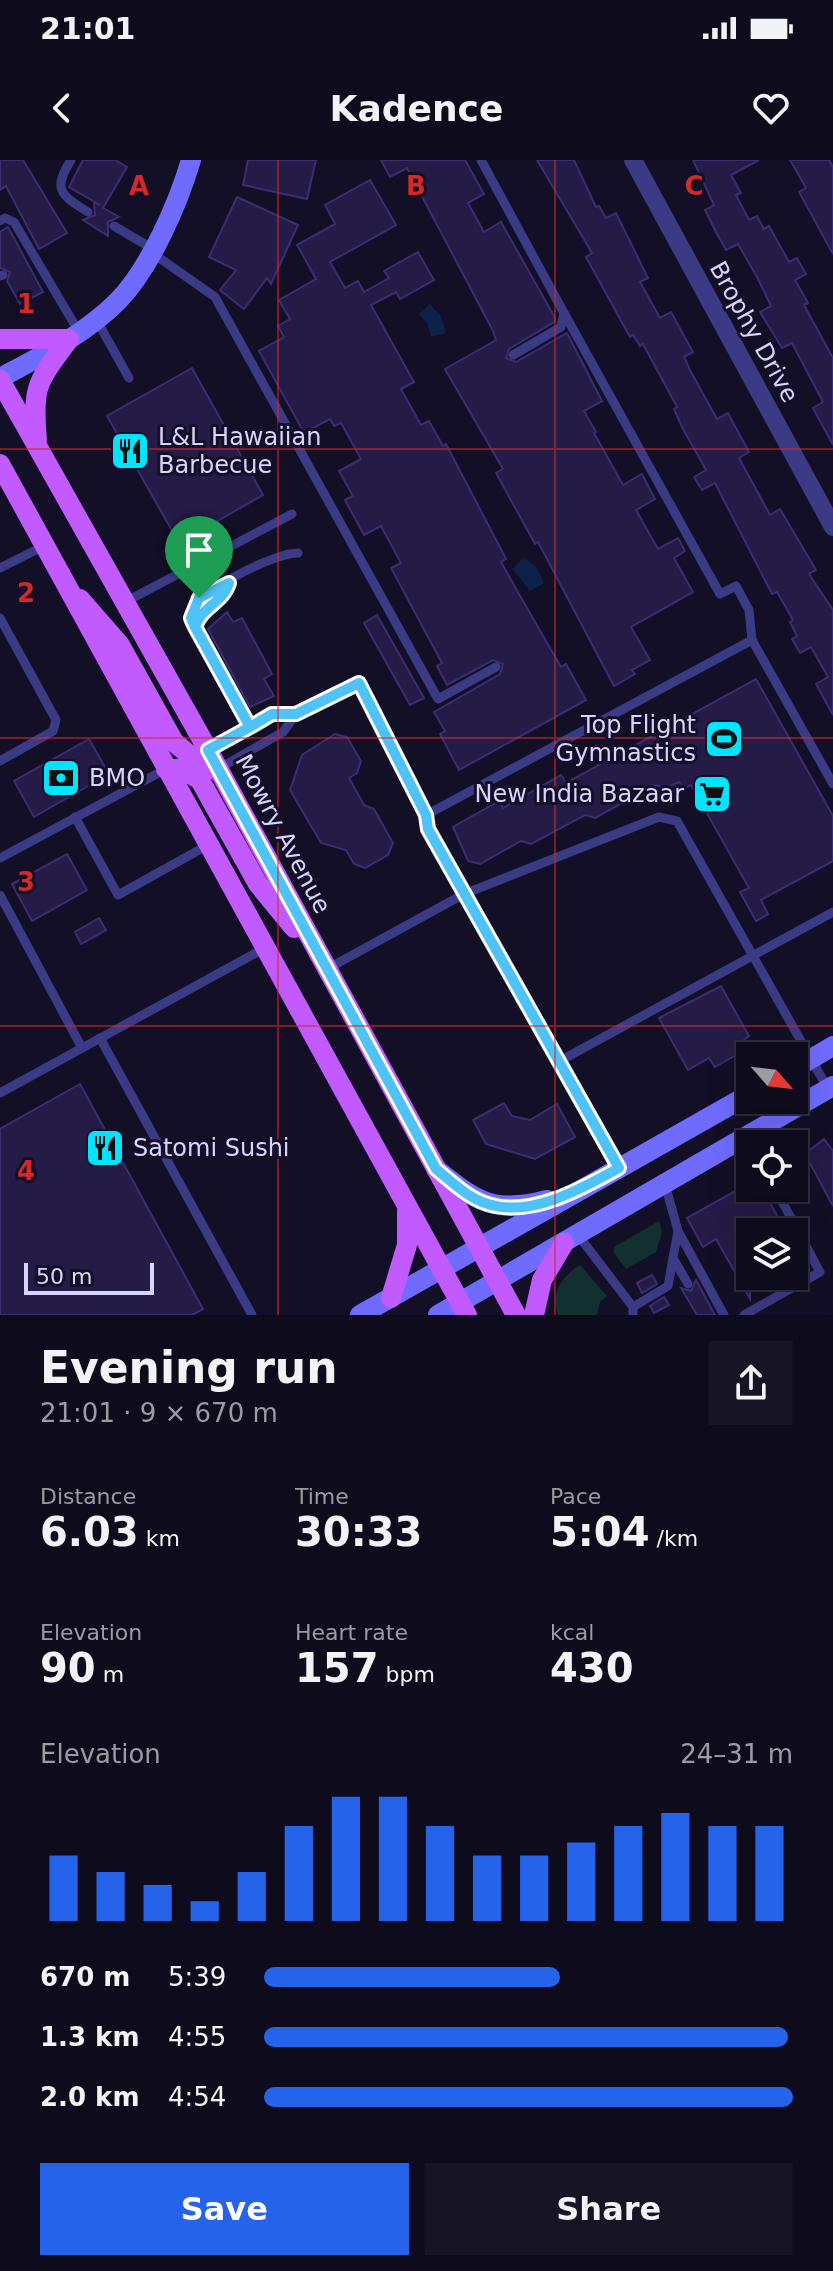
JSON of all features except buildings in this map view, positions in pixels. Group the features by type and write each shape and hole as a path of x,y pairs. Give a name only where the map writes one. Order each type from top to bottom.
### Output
{"main road":[{"path":"0,379 74,336 119,300 152,250 182,191 191,160"},
{"path":"0,339 74,336"},
{"path":"37,447 33,398 37,383 74,336"},
{"name":"Mowry Avenue","path":"0,379 213,759 516,1315"},
{"path":"0,464 6,484 463,1309"},
{"path":"58,575 120,645 174,742 209,771 213,759"},
{"path":"166,769 182,769 200,780 258,884 327,969"},
{"path":"808,1061 833,1046"},
{"path":"765,1130 830,1088"},
{"path":"360,1315 736,1102"},
{"path":"438,1315 463,1309 498,1282 665,1184 736,1147"},
{"path":"436,1169 469,1195 502,1207 518,1208 589,1185"},
{"path":"391,1298 407,1245 407,1207"},
{"path":"534,1315 542,1280 571,1239"}],"street":[{"name":"Brophy Drive","path":"633,160 833,527"}],"lane":[{"path":"71,160 60,182 61,191 65,198 88,212"},
{"path":"481,160 720,594 736,586 749,610 752,640 833,784"},
{"path":"0,221 5,218 14,222 30,259 74,336"},
{"path":"114,226 215,297 438,699 496,667"},
{"path":"513,355 561,327 564,313"},
{"path":"96,319 129,378"},
{"path":"125,602 292,514"},
{"path":"0,568 42,547"},
{"path":"250,727 195,627 191,613 199,598 282,553 298,553"},
{"path":"0,618 56,720 53,731 0,761"},
{"path":"426,815 752,640"},
{"path":"213,759 250,727 272,714 296,714 359,683 426,815 428,829 619,1168"},
{"path":"213,759 283,732 296,714"},
{"path":"0,858 166,769"},
{"path":"75,817 118,895 208,845"},
{"path":"327,969 464,894 659,817 677,821 753,956 792,1042"},
{"path":"0,895 82,1048"},
{"path":"558,1062 833,912"},
{"path":"0,1093 265,948"},
{"path":"100,1038 252,1315"},
{"path":"808,1069 830,1088"},
{"path":"665,1184 678,1231 724,1315"},
{"path":"744,1315 820,1272 782,1202"},
{"path":"571,1239 633,1311 668,1286 678,1231"},
{"path":"673,1258 688,1284"}],"green space":[{"path":"659,1221 662,1232 656,1252 626,1269 614,1253 614,1247"},
{"path":"580,1265 607,1296 600,1302 597,1315 558,1315 556,1299 559,1286"}],"water":[{"path":"430,304 441,316 446,333 431,337 427,323 419,314"},
{"path":"524,557 537,568 544,583 530,591 513,569"}],"place":[{"name":"L&L Hawaiian Barbecue","path":"130,451"},
{"name":"Top Flight Gymnastics","path":"724,739"},
{"name":"BMO","path":"61,778"},
{"name":"New India Bazaar","path":"712,794"},
{"name":"Satomi Sushi","path":"105,1148"}],"route":[{"path":"199,598 193,606 191,618 194,625 250,727 208,750 436,1169 469,1195 488,1204 518,1208 589,1185 619,1168 428,829 426,815 359,683 296,714 272,714 250,727 195,627 198,619 201,613 222,598 229,583 199,598"}]}
